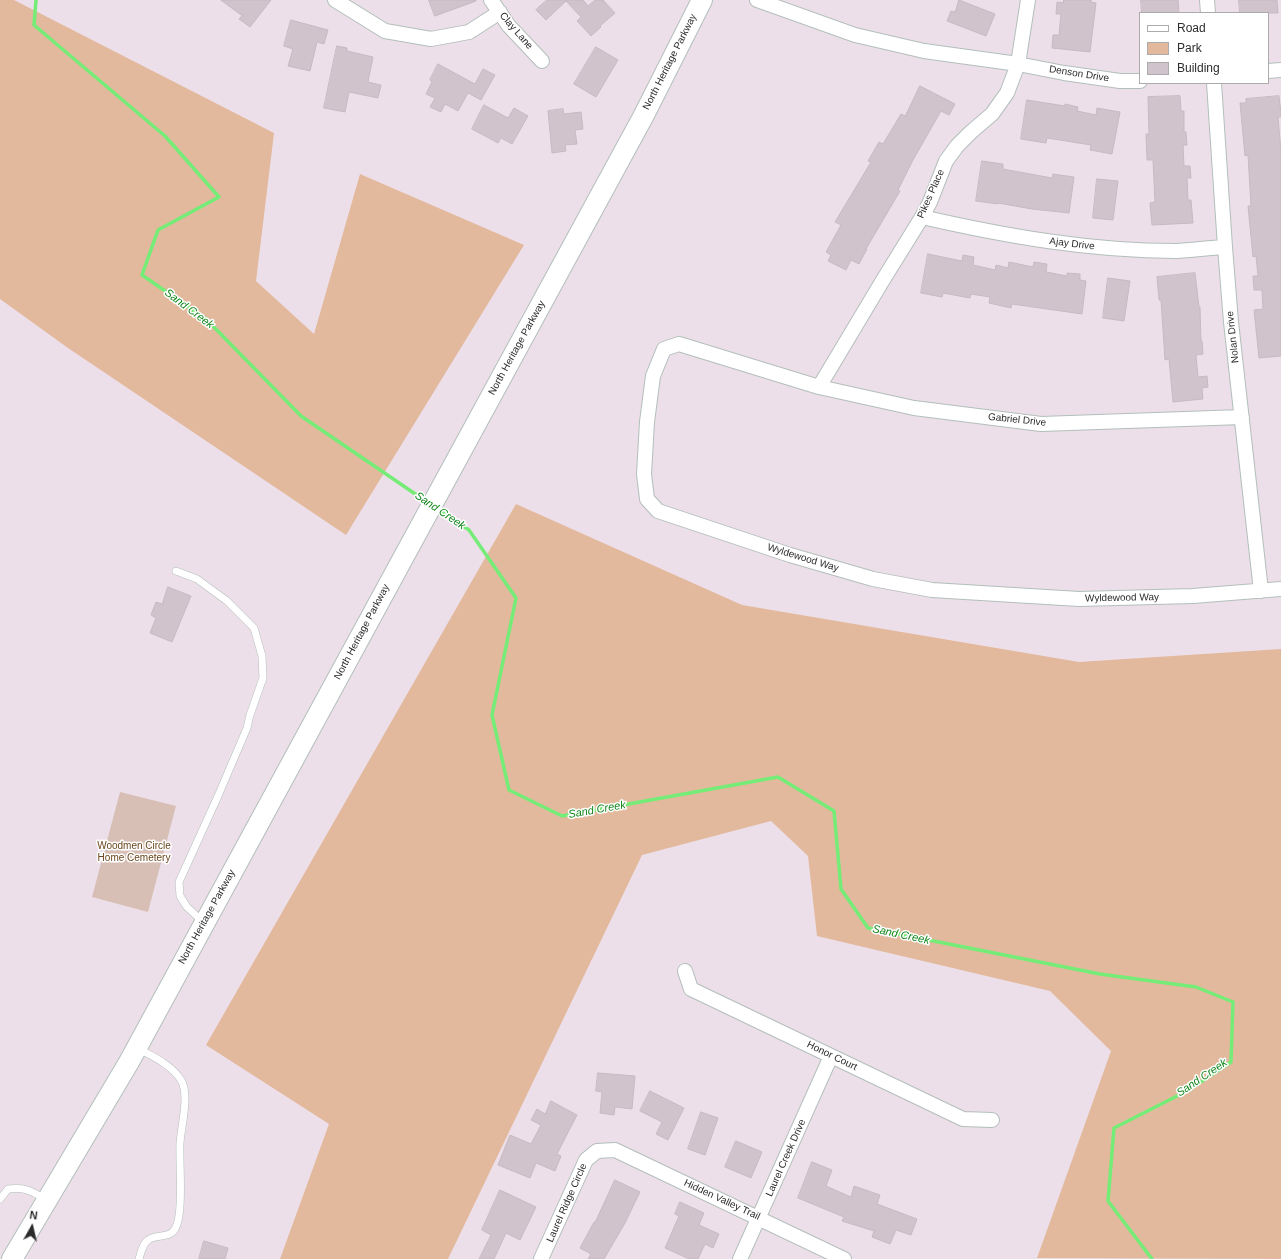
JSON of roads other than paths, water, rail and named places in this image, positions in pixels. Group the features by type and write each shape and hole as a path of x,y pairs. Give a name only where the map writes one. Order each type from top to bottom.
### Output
{"main road":[{"name":"North Heritage Parkway","path":"12,1259 136,1048 644,115 702,0"}],"street":[{"path":"335,0 384,31 430,39 469,32 500,12"},
{"name":"Clay Lane","path":"491,0 509,26 542,60"},
{"name":"Denson Drive","path":"757,0 855,35 924,50 1018,64 1071,74 1120,81 1139,81"},
{"name":"Pikes Place","path":"819,387 922,217 930,202 946,161 957,146 992,114 1007,93 1018,64 1028,0"},
{"path":"1207,0 1208,12"},
{"path":"1269,71 1281,70"},
{"name":"Nolan Drive","path":"1214,84 1225,246 1261,591"},
{"name":"Ajay Drive","path":"922,217 959,226 1059,243 1126,250 1178,251 1225,246"},
{"name":"Wyldewood Way","path":"819,387 679,344 664,349 654,376 647,422 644,474 647,499 658,511 790,555 873,579 932,590 1079,599 1194,596 1281,589"},
{"name":"Gabriel Drive","path":"819,387 914,408 1041,424 1242,417"},
{"name":"Honor Court","path":"685,971 691,989 963,1119 992,1120"},
{"name":"Laurel Creek Drive","path":"740,1259 831,1056"},
{"name":"Hidden Valley Trail","path":"597,1151 615,1150 844,1259"},
{"name":"Laurel Ridge Circle","path":"542,1259 586,1160 597,1151"}],"lane":[{"path":"176,571 197,579 233,607 254,628 262,656 263,678 250,714 247,728 179,882 180,896 187,907 204,923"},
{"path":"136,1048 152,1056 174,1071 182,1081 185,1090 180,1143 180,1212 178,1223 174,1230 168,1235 148,1240 143,1246 139,1259"},
{"path":"0,1199 8,1189 21,1187 47,1200"}],"waterway":[{"name":"Sand Creek","path":"36,0 34,25 165,136 219,197 158,230 142,275 206,319 301,416 427,502"},
{"name":"Sand Creek","path":"437,509 469,530 516,598 492,715 509,790 562,816 778,777 834,811 841,889 868,928 1100,974 1196,987 1233,1002 1231,1062 1187,1091 1114,1128 1108,1201 1152,1259"}],"park label":[{"name":"Woodmen Circle Home Cemetery","path":"134,852"}]}
